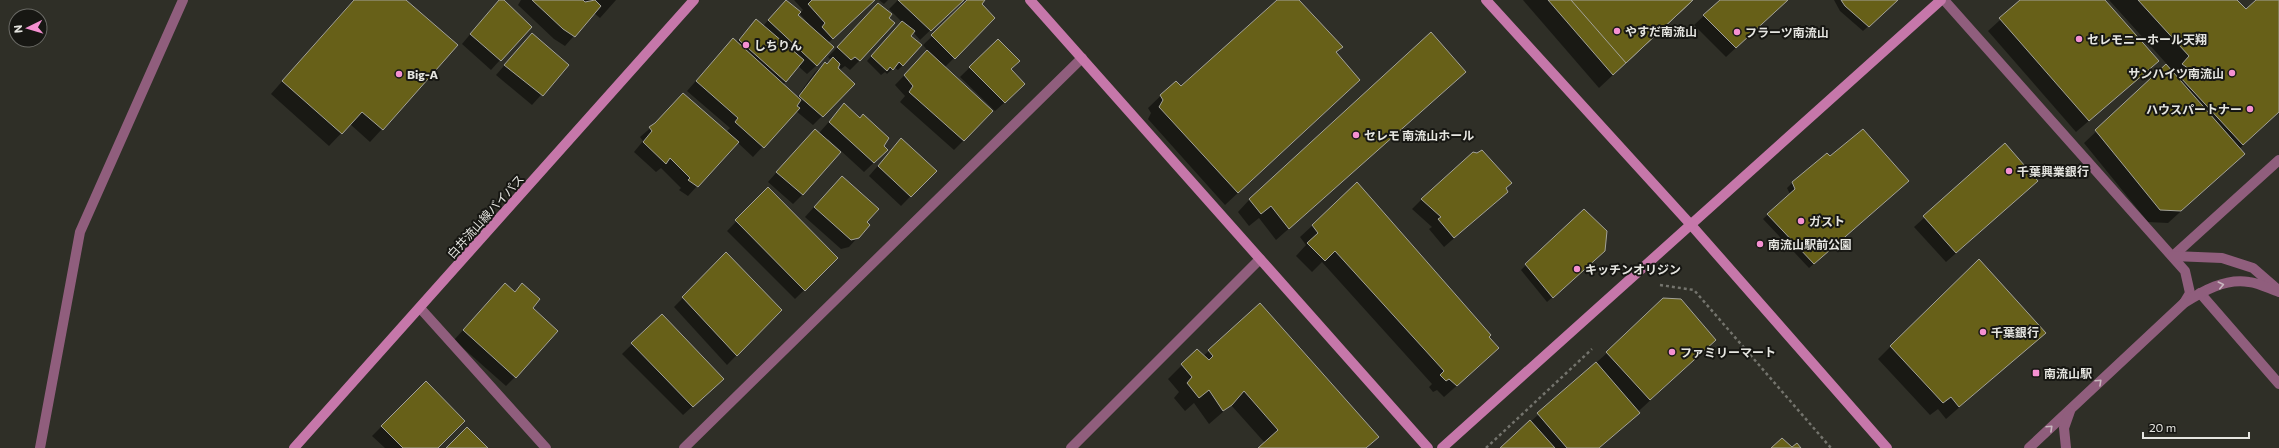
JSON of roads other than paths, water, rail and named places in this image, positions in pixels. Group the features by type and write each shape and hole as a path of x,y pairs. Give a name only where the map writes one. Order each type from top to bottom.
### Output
{"street":[{"path":"40,448 80,232 183,0"},
{"name":"白井流山線バイパス","path":"294,448 694,0"},
{"path":"1030,0 1428,448"},
{"path":"1486,0 1692,226 1887,448"},
{"path":"1442,448 1692,226 1941,0"},
{"path":"1944,0 2185,271 2190,292 2184,303"},
{"path":"684,448 1082,58"},
{"path":"2173,256 2279,160"},
{"path":"2173,256 2222,258 2253,268 2279,292"},
{"path":"1071,448 1260,259"},
{"path":"2029,448 2184,303 2200,293 2220,284 2249,282 2279,292"},
{"path":"2200,293 2279,384"},
{"path":"420,308 546,448"},
{"path":"2066,448 2064,428 2071,409"}],"place":[{"name":"やすだ南流山","path":"1617,31"},
{"name":"フラーツ南流山","path":"1737,32"},
{"name":"セレモニーホール天翔","path":"2079,39"},
{"name":"しちりん","path":"746,45"},
{"name":"サンハイツ南流山","path":"2232,73"},
{"name":"Big-A","path":"399,74"},
{"name":"ハウスパートナー","path":"2250,109"},
{"name":"セレモ 南流山ホール","path":"1356,135"},
{"name":"千葉興業銀行","path":"2009,171"},
{"name":"ガスト","path":"1801,221"},
{"name":"南流山駅前公園","path":"1760,244"},
{"name":"キッチンオリジン","path":"1577,269"},
{"name":"千葉銀行","path":"1983,332"},
{"name":"ファミリーマート","path":"1672,352"},
{"name":"南流山駅","path":"2036,373"}]}
